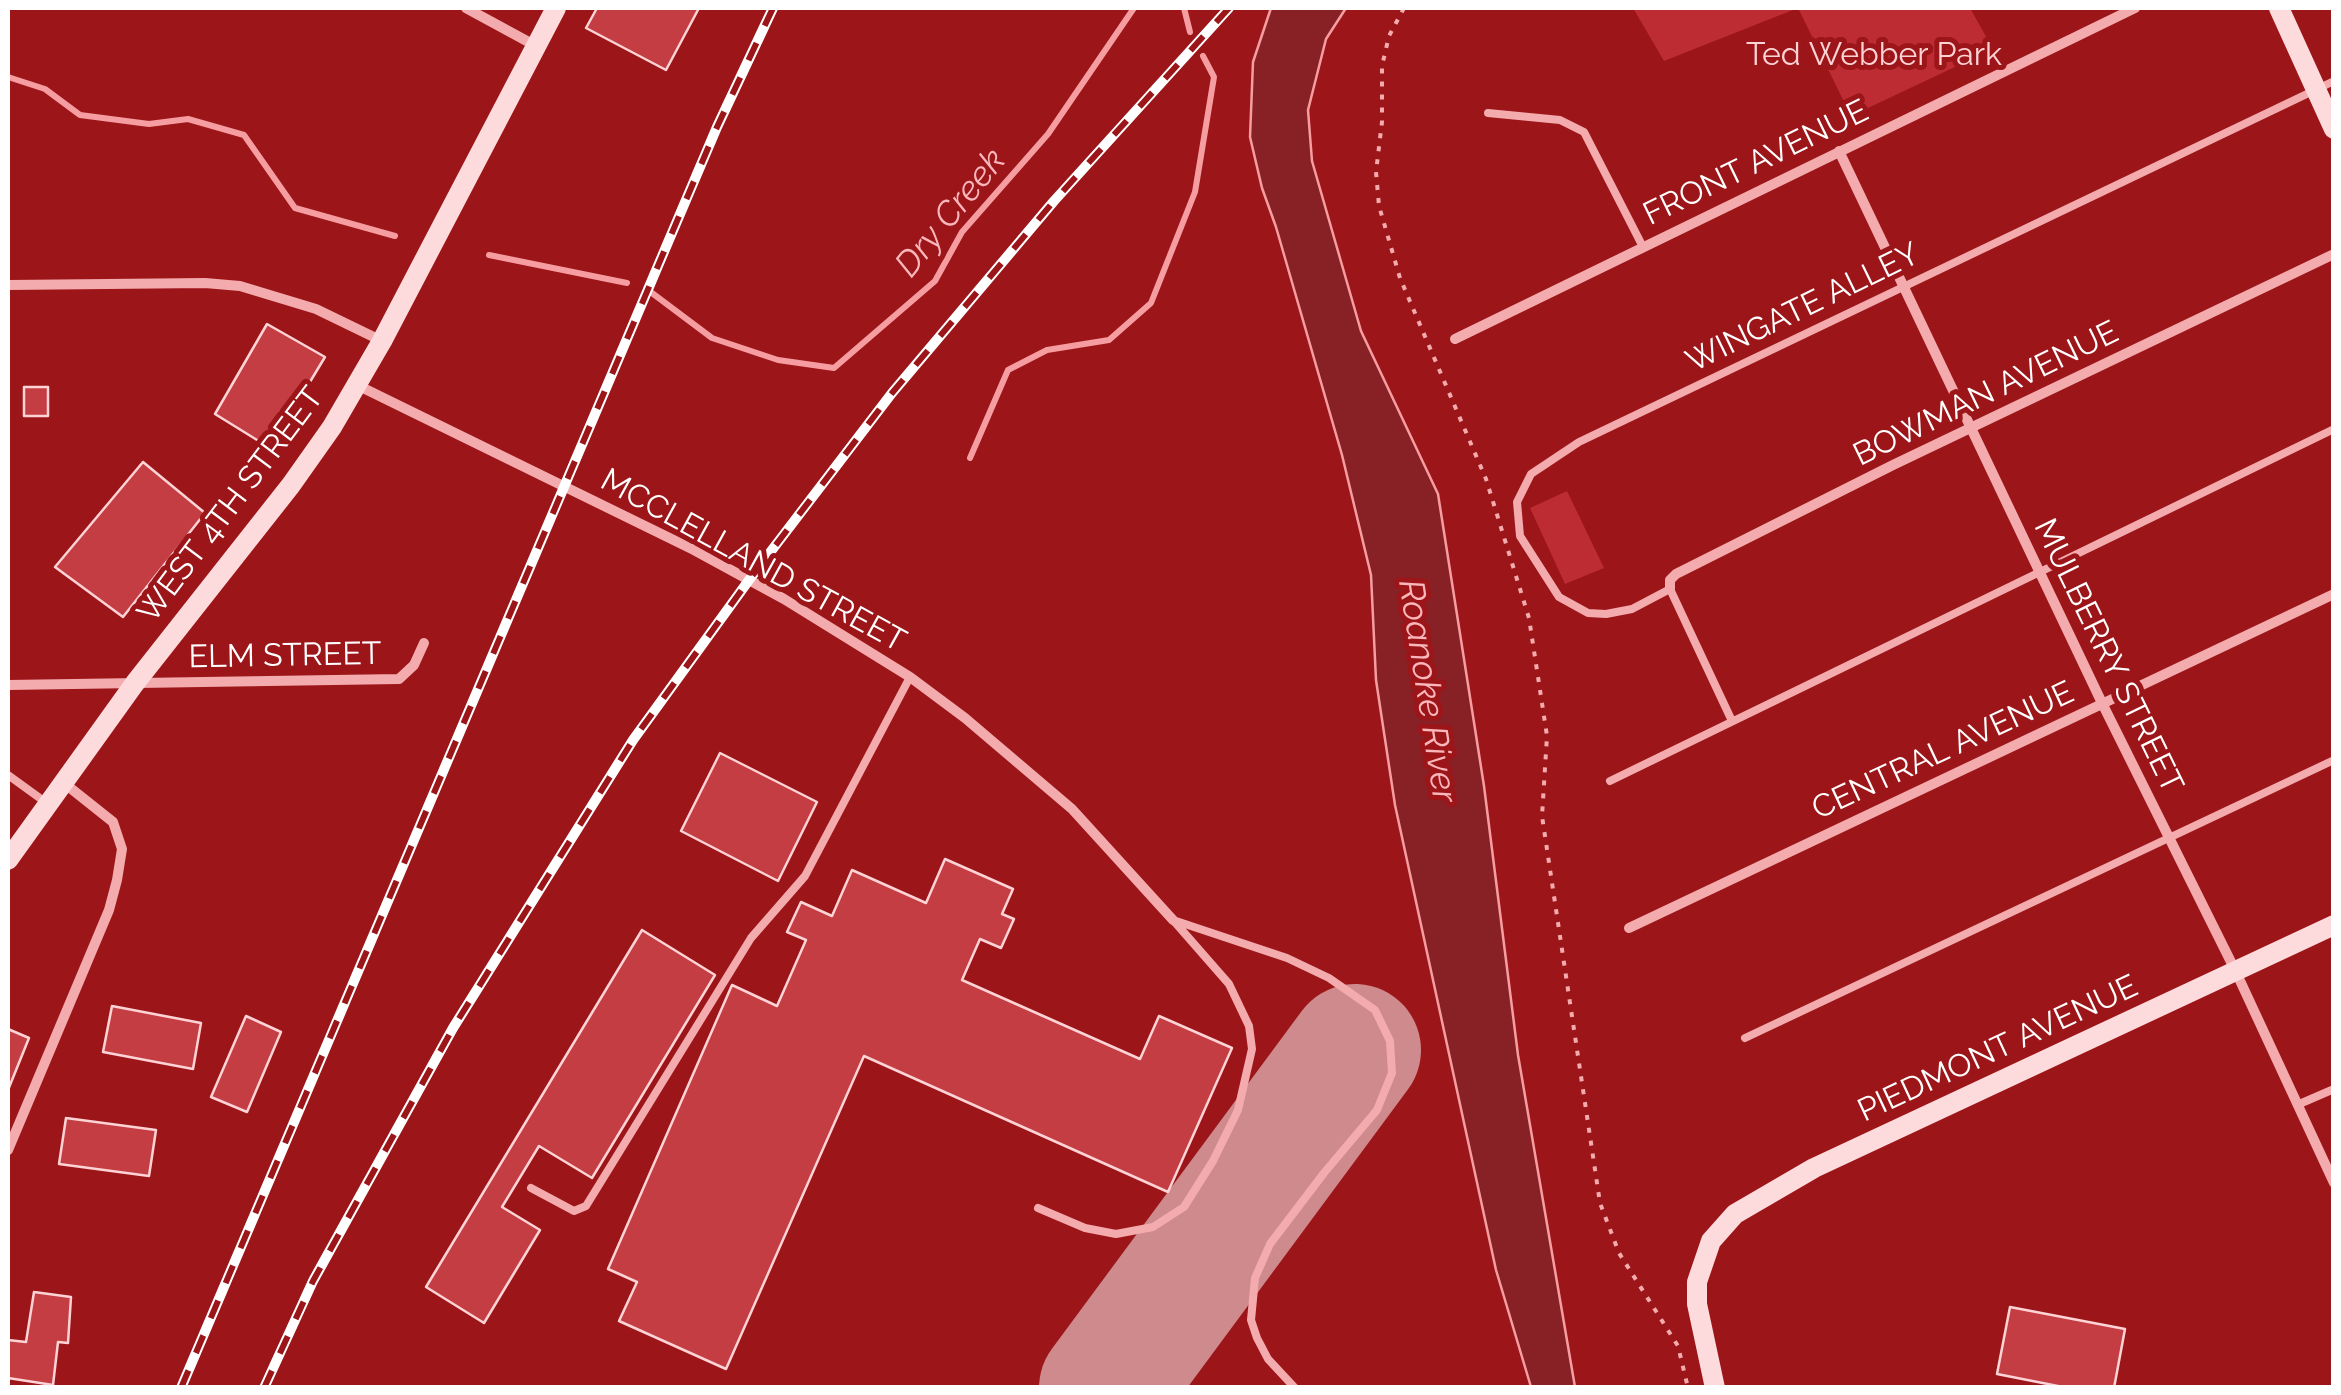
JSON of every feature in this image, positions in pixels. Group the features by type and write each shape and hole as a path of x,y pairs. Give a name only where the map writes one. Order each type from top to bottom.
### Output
{"main road":[{"name":"WEST 4TH STREET","path":"8,860 135,683 292,485 357,385 556,8"},
{"path":"2279,8 2325,86 2334,129"},
{"name":"PIEDMONT AVENUE","path":"1715,1388 1696,1282 1706,1252 1734,1214 1814,1168 2334,925"}],"street":[{"path":"466,8 536,46"},
{"name":"FRONT AVENUE","path":"1455,339 2135,8"},
{"name":"MULBERRY STREET","path":"1839,151 2334,1183"},
{"name":"BOWMAN AVENUE","path":"1670,589 1670,580 1676,574 2334,254"},
{"path":"8,284 206,282 240,286 316,309 382,341"},
{"name":"MCCLELLAND STREET","path":"357,385 694,550 784,599 910,677 1072,809 1173,920"},
{"name":"CENTRAL AVENUE","path":"1629,928 2334,594"},
{"name":"ELM STREET","path":"8,684 399,679 414,665 424,643"},
{"path":"8,1150 109,910 120,865 120,835 113,822 63,782"}],"lane":[{"name":"WINGATE ALLEY","path":"1670,589 1632,608 1606,614 1588,613 1559,597 1520,536 1517,502 1531,474 1579,442 2325,86"},
{"path":"1488,114 1560,120 1584,132 1643,247"},
{"path":"1610,781 2334,429"},
{"path":"1670,589 1732,721"},
{"path":"530,1188 574,1211 586,1206 751,938 806,876 910,677"},
{"path":"1745,1038 2334,760"},
{"path":"8,775 48,804"},
{"path":"1038,1208 1085,1228 1116,1234 1153,1227 1184,1207 1238,1110 1248,1080 1252,1049 1249,1026 1229,984 1173,920"},
{"path":"1173,920 1229,936 1329,978 1374,1010 1390,1041 1392,1073 1377,1110 1270,1244 1254,1278 1251,1320 1257,1338 1268,1360 1295,1388"},
{"path":"2297,1106 2334,1090"}],"path":[{"path":"1404,8 1389,36 1382,66 1382,122 1376,172 1379,206 1400,278 1486,479 1529,618 1547,736 1542,816 1600,1203 1619,1254 1678,1346 1688,1388"}],"green space":[{"path":"1633,8 1798,8 1664,61"},
{"name":"Ted Webber Park","path":"1798,8 1970,8 1993,49 1851,116"},
{"path":"1567,491 1604,568 1565,584 1530,508"}],"water":[{"name":"Roanoke River","path":"1271,8 1346,8 1326,39 1308,110 1312,161 1361,331 1438,494 1484,786 1518,1055 1575,1387 1531,1387 1496,1270 1395,805 1376,680 1371,575 1342,455 1250,137 1253,62"}],"building":[{"path":"597,8 699,8 666,70 586,28"},
{"path":"267,324 325,357 270,448 215,414"},
{"path":"24,387 48,387 48,416 24,416"},
{"path":"143,462 205,513 123,617 55,567"},
{"path":"720,753 817,802 778,881 681,831"},
{"path":"945,859 1013,889 1002,914 1014,919 1001,948 980,939 962,980 1140,1059 1159,1016 1232,1048 1168,1192 864,1056 726,1369 619,1321 637,1282 608,1269 732,985 777,1006 806,940 787,932 801,902 832,916 852,870 926,903"},
{"path":"642,930 715,975 592,1178 539,1146 502,1207 540,1230 484,1323 426,1287"},
{"path":"112,1006 201,1023 193,1069 103,1052"},
{"path":"246,1016 281,1032 247,1112 211,1097"},
{"path":"8,1029 29,1038 8,1090"},
{"path":"66,1118 156,1130 149,1176 59,1164"},
{"path":"34,1292 71,1297 68,1343 58,1342 53,1385 8,1378 8,1340 26,1342"},
{"path":"2010,1307 2125,1329 2114,1388 2068,1388 1997,1374"}],"waterway":[{"name":"Dry Creek","path":"652,293 712,338 778,360 834,368 935,281 962,232 1048,134 1134,8"},
{"path":"1184,8 1190,32"},
{"path":"970,458 1008,370 1047,350 1109,340 1151,303 1195,192 1214,77 1203,56"},
{"name":"Dry Creek","path":"8,77 45,89 80,115 149,124 188,119 244,135 295,208 395,236"},
{"name":"Dry Creek","path":"489,255 627,283"}],"runway":[{"path":"1105,1388 1355,1050"}],"railway":[{"path":"181,1388 717,127 773,8"},
{"path":"264,1388 313,1281 453,1028 633,740 892,393 1054,201 1229,8"}]}
